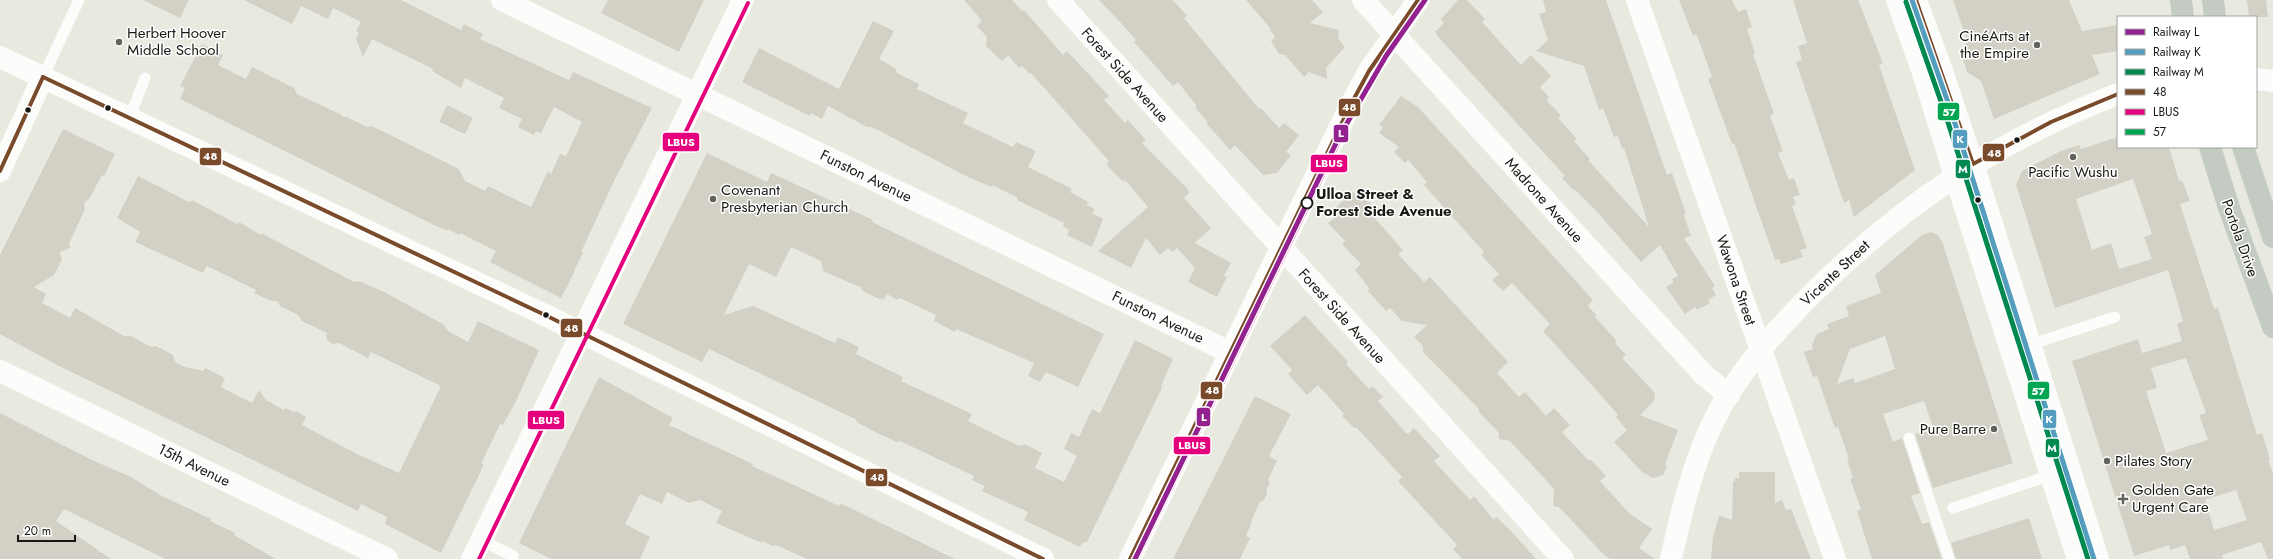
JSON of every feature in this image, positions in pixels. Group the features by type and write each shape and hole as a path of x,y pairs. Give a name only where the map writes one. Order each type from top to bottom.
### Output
{"main road":[{"path":"2181,0 2183,16"},
{"path":"2213,0 2215,16"},
{"name":"Portola Drive","path":"2210,148 2229,208 2273,327"},
{"name":"Portola Drive","path":"2243,148 2273,237"}],"street":[{"name":"Funston Avenue","path":"502,0 1230,352"},
{"path":"476,550 743,0"},
{"name":"Forest Side Avenue","path":"1058,0 1280,248 1563,559"},
{"name":"Madrone Avenue","path":"1363,0 1704,375 1729,395"},
{"path":"1130,559 1350,106 1393,34 1418,0"},
{"name":"Wawona Street","path":"1637,0 1835,559"},
{"path":"1897,0 1922,70 2078,559"},
{"path":"1916,0 1942,71 1973,164 2029,345 2098,559"},
{"path":"0,57 581,333 1043,559"},
{"path":"0,171 43,77"},
{"path":"2257,78 2273,81"},
{"name":"Vicente Street","path":"1671,559 1698,460 1715,420 1729,395 1761,350 1783,323 1856,251 1908,209 1955,176 1973,164 2050,122 2117,94"},
{"name":"15th Avenue","path":"0,371 387,559"}],"lane":[{"path":"43,77 79,0"},
{"path":"129,119 146,78"},
{"path":"2029,345 2115,317"},
{"path":"1909,438 1948,559"},
{"path":"1953,508 2051,475"},
{"path":"476,550 513,556"}],"building":[{"path":"143,0 189,0 180,18"},
{"path":"244,0 401,0 461,30 464,24 483,34 480,39 569,80 573,72 652,108 614,181 581,252 583,253 575,271 561,298 490,262 496,251 460,233 459,235 448,229 448,231 432,224 180,99 185,88 180,86 202,44 223,55 218,65 246,79 252,67 294,88 297,94 340,114 343,117 347,117 367,127 372,126 459,169 465,181 485,191 488,186 531,207 548,171 551,174 560,154 566,156 582,122 554,107 541,133 536,131 534,135 518,127 522,119 499,108 504,98 465,78 461,88 432,71 433,69 372,39 363,57 356,39 359,32 356,31 361,22 333,8 328,19 301,6 292,24"},
{"path":"608,0 704,0 679,52 601,13"},
{"path":"964,0 1012,0 1022,11 1024,10 1063,55 1067,51 1109,96 1104,100 1125,123 1128,120 1146,140 1142,143 1187,188 1189,193 1184,198 1211,228 1195,243 1231,263 1224,276 1227,277 1217,297 1188,282 1195,268 1177,248 1172,252 1168,248 1160,255 1146,238 1131,268 1098,251 1148,207 1125,180 1123,182 1106,164 1109,161 1031,73 1030,74 1022,66 1019,68 1008,55 1002,61 986,46 987,37 977,26 982,21"},
{"path":"1099,0 1173,0 1187,16 1184,18 1259,109 1261,108 1279,128 1284,123 1299,135 1286,152 1291,155 1277,173 1263,175 1235,145 1230,150 1206,123 1208,122 1196,109 1196,105 1178,82 1173,86 1134,42 1136,40"},
{"path":"1246,0 1312,0 1323,12 1310,23 1339,30 1338,38 1345,47 1326,68 1327,79 1309,72 1304,77 1285,55 1279,54 1271,41 1275,37 1270,30 1271,29"},
{"path":"1458,0 1467,0 1485,19 1482,22 1521,65 1531,55 1551,76 1540,87 1549,97 1546,100 1561,115 1558,118 1577,139 1574,141 1590,159 1588,160 1649,227 1624,148 1622,149 1618,136 1614,137 1603,108 1599,110 1584,66 1536,51 1548,40 1539,14 1546,12 1543,0 1606,0 1667,175 1672,173 1686,214 1684,215 1691,236 1684,238 1715,286 1712,288 1716,295 1708,300 1710,303 1697,310 1695,307 1685,314 1666,287 1674,282 1672,279 1678,276 1660,245 1641,262 1598,213 1562,178 1565,176 1441,40 1435,32 1444,23 1441,19"},
{"path":"1679,0 1732,0 1738,12 1746,9 1752,27 1747,29 1755,53 1753,54 1774,114 1770,116 1783,151 1778,153 1789,180 1794,178 1800,195 1793,197 1796,204 1792,206 1807,248 1800,250 1803,257 1781,264 1779,259 1775,260 1734,143 1732,144 1708,79 1712,77 1701,46 1696,34 1693,36"},
{"path":"1793,0 1858,0 1883,63 1879,65 1915,170 1854,217 1849,200 1844,203 1796,62 1802,60 1798,46 1807,43"},
{"path":"1953,0 2069,0 2082,31 2117,25 2117,51 2092,55 2100,74 1994,119 1981,81 1967,72 1962,56 1967,40"},
{"path":"2247,0 2266,0 2268,17 2249,16"},
{"path":"873,21 894,31 879,59 895,68 897,73 919,84 917,89 968,113 963,123 1013,147 1016,142 1036,151 1028,167 1072,189 1070,192 1088,202 1087,205 1095,209 1092,213 1103,219 1092,247 1067,235 1069,230 1063,226 1064,223 1017,200 1018,198 992,185 991,187 966,176 828,106 822,119 811,113 810,116 742,82 759,48 839,89"},
{"path":"1401,96 1418,107 1593,300 1588,306 1597,316 1595,317 1617,341 1615,343 1626,355 1622,358 1655,393 1654,401 1640,415 1678,430 1665,464 1667,466 1663,475 1653,478 1642,472 1614,442 1627,430 1616,417 1618,415 1607,402 1543,331 1550,324 1512,283 1503,291 1492,280 1499,274 1481,255 1484,252 1424,185 1427,182 1408,160 1405,163 1394,152 1399,147 1379,133 1383,127 1379,125"},
{"path":"447,105 473,118 465,134 439,122"},
{"path":"63,129 115,154 104,176 102,175 89,199 84,203 85,209 69,244 70,248 60,252 62,260 54,275 34,287 46,294 42,303 70,318 75,308 124,336 131,336 151,347 156,346 173,355 175,362 185,367 204,371 205,368 225,378 221,387 252,403 259,390 266,400 284,410 285,408 294,412 296,411 306,417 302,425 357,454 399,473 441,386 371,352 368,358 339,343 333,344 328,341 326,336 327,333 302,321 298,315 280,306 277,301 271,301 254,293 256,290 207,266 203,273 135,242 140,232 117,218 138,176 187,201 191,202 192,200 237,224 239,222 259,234 263,234 354,282 359,281 384,292 443,324 448,331 468,342 478,321 539,350 516,401 503,425 500,424 482,462 483,466 479,475 441,553 385,524 387,517 361,504 358,511 57,365 0,334 0,255"},
{"path":"2117,137 2117,148 2169,148 2179,181 2182,180 2190,201 2180,204 2214,309 2218,308 2257,435 2262,433 2270,459 2268,460 2273,473 2273,559 2268,559 2261,542 2222,555 2223,559 2190,559 2185,545 2170,550 2169,545 2134,556 2072,361 2138,339 2142,353 2182,341 2177,324 2183,321 2168,270 2055,308 2016,185 2022,171 2061,151 2079,145 2081,149","holes":["2133,179 2152,234 2144,237 2152,259 2119,269 2111,243 2092,250 2076,199","2186,358 2206,413 2199,415 2208,440 2166,453 2146,391 2157,388 2151,368","2236,490 2247,520 2214,530 2205,500"]},
{"path":"707,153 767,182 771,173 873,220 872,222 1104,334 1078,387 1046,372 1040,382 1028,376 1034,363 956,329 955,332 934,321 936,315 900,298 897,300 887,294 884,300 881,298 881,300 861,290 862,288 823,271 821,261 791,247 776,277 749,264 724,315 753,306 835,343 838,337 859,347 856,354 903,377 901,381 972,414 968,421 1019,446 1025,444 1042,453 1035,468 1064,482 1077,456 1064,449 1071,433 1079,437 1092,409 1100,413 1135,340 1173,359 1161,386 1162,388 1087,542 1082,543 1080,547 1024,520 1028,512 982,491 985,486 972,480 974,476 900,441 897,442 879,434 856,422 857,420 709,349 702,362 623,324"},
{"path":"1353,192 1358,198 1362,194 1375,209 1370,213 1403,250 1398,254 1424,282 1430,277 1508,362 1497,373 1519,397 1525,392 1546,416 1554,408 1570,425 1562,432 1589,461 1590,459 1606,476 1600,481 1629,513 1652,529 1639,548 1655,559 1610,559 1604,555 1559,507 1553,506 1554,489 1510,441 1499,439 1499,433 1478,411 1479,409 1423,352 1423,346 1414,337 1427,325 1402,321 1390,308 1386,311 1368,291 1369,288 1355,270 1361,264 1342,244 1345,241 1328,223 1338,215 1333,210"},
{"path":"1931,232 1938,235 1943,244 2013,463 1933,488 1915,434 1933,428 1924,401 1883,414 1893,442 1902,438 1920,493 1911,496 1922,524 1929,522 1942,559 1872,559 1857,511 1861,509 1850,479 1853,478 1847,460 1849,459 1838,427 1835,428 1817,376 1813,377 1804,352 1813,349 1812,345 1817,334 1829,329 1827,324 1849,316 1846,306 1881,293 1875,275 1922,235","holes":["1885,336 1895,369 1855,383 1853,378 1837,384 1850,349"]},
{"path":"1305,315 1348,362 1346,364 1369,389 1372,386 1383,397 1378,401 1406,433 1408,434 1414,428 1440,456 1434,461 1470,500 1474,496 1494,520 1496,517 1511,531 1536,559 1462,559 1453,549 1457,545 1398,481 1402,477 1356,427 1354,428 1342,416 1344,414 1318,385 1307,395 1288,374 1292,370 1270,346"},
{"path":"599,377 673,418 669,425 753,464 752,466 839,506 840,503 955,559 807,559 776,545 772,546 763,541 762,543 716,523 722,511 700,500 689,503 667,492 662,504 640,494 625,524 650,537 640,559 551,559 519,543"},
{"path":"1255,396 1291,414 1269,456 1277,461 1268,480 1270,482 1266,491 1267,494 1264,500 1260,502 1251,521 1252,522 1246,536 1250,538 1240,559 1173,559"},
{"path":"0,413 94,461 129,476 162,496 211,519 210,521 235,533 234,535 276,559 165,559 64,509 56,521 111,559 0,559"},
{"path":"1739,472 1775,472 1775,503 1782,500 1786,510 1791,509 1811,559 1711,559 1713,537 1719,516 1732,520 1733,481 1735,481 1735,478 1739,478"},
{"path":"2029,518 2042,559 1956,559 1951,543"}],"rail line":[{"name":"L","path":"1135,559 1339,137 1386,56 1425,0"},
{"name":"K","path":"1912,0 1951,111 2094,559"},
{"name":"M","path":"1906,2 1945,113 2088,559"}],"transit line":[{"name":"48","path":"1130,559 1350,106 1369,71 1418,0"},
{"name":"48","path":"1916,0 1973,164 2051,122 2117,94"},
{"name":"57","path":"1910,2 1960,144 2092,559"},
{"name":"LBUS","path":"479,559 748,3"},
{"name":"LBUS","path":"1137,559 1355,109 1374,74 1423,3"},
{"name":"48","path":"43,77 545,315 1043,559"},
{"name":"48","path":"0,171 43,77"}],"place":[{"name":"Herbert Hoover Middle School","path":"119,42"},
{"name":"CinéArts at the Empire","path":"2037,45"},
{"name":"Pacific Wushu","path":"2073,157"},
{"name":"Covenant Presbyterian Church","path":"713,199"},
{"name":"Ulloa Street & Forest Side Avenue","path":"1307,203"},
{"name":"Pure Barre","path":"1994,429"},
{"name":"Pilates Story","path":"2107,461"},
{"name":"Golden Gate Urgent Care","path":"2123,499"}]}
